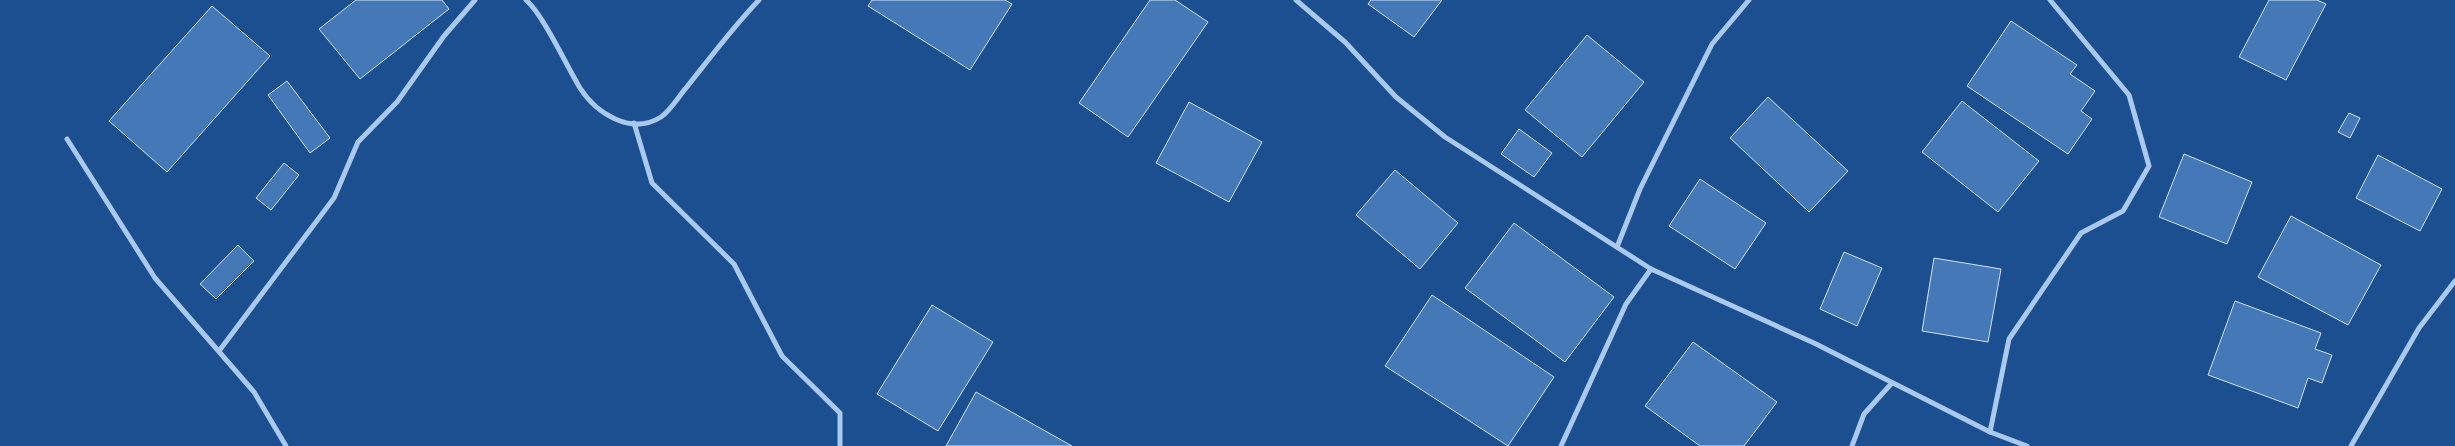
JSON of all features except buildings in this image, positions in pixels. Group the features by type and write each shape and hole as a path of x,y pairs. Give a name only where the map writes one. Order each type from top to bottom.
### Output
{"street":[{"path":"219,351 334,198 358,142 396,102 444,36 475,0"},
{"path":"526,0 542,22 582,90 602,112 619,121 634,123 662,117 744,16 760,0"},
{"path":"1296,0 1345,42 1396,97 1444,137 1651,269 1814,344 1990,432 2027,446"},
{"path":"1616,247 1640,190 1712,44 1749,0"},
{"path":"1990,432 2010,339 2081,233 2123,211 2149,166 2129,95 2050,0"},
{"path":"634,123 652,183 734,264 782,356 840,413 840,446"},
{"path":"67,139 155,278 254,392 286,446"},
{"path":"1561,446 1626,304 1651,269"},
{"path":"2351,446 2419,328 2455,281"},
{"path":"1852,446 1864,414 1891,384"}]}
